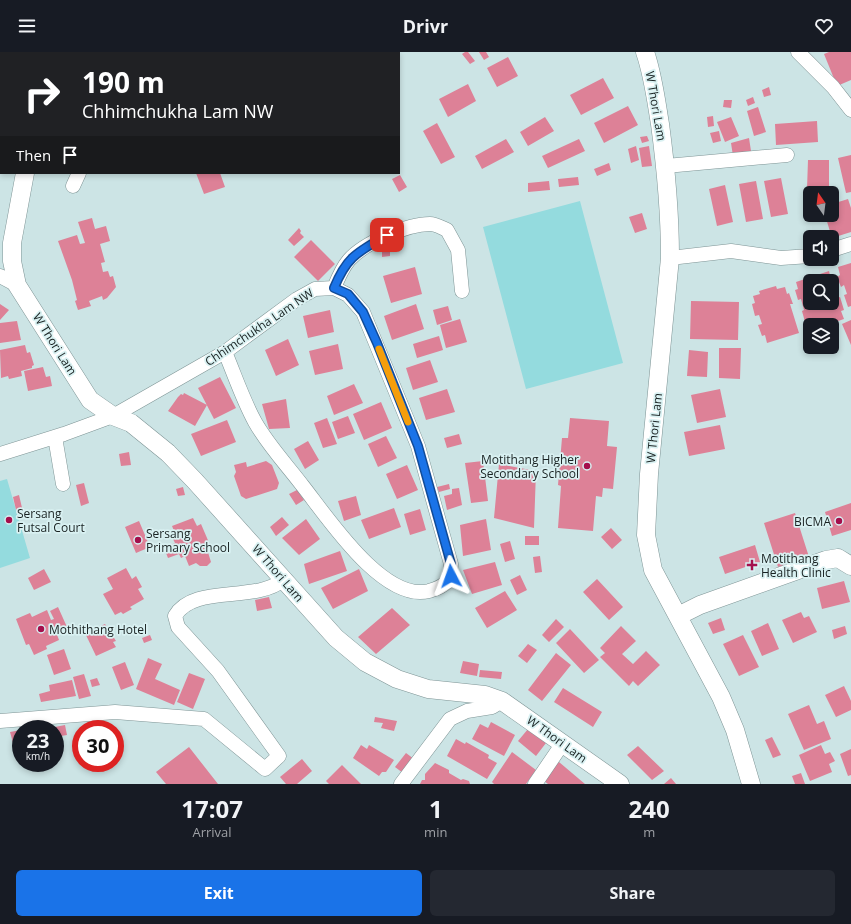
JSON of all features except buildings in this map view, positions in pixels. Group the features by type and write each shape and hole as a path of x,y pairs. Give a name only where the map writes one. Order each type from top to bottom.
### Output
{"main road":[{"name":"W Thori Lam","path":"645,52 652,75 666,166 670,212 670,258 649,474 646,535 654,570 721,697 735,730 751,784"},
{"path":"17,285 12,261 12,243 25,174"},
{"name":"W Thori Lam","path":"17,285 90,400 113,416 131,423 168,453 225,514 283,580 349,650 381,671 397,679 428,689 485,695 502,701 620,784"},
{"path":"678,616 700,605 826,560 838,558 851,566"}],"street":[{"path":"798,52 833,86 851,110"},
{"path":"666,166 787,155"},
{"path":"73,186 79,174"},
{"path":"225,352 243,398 270,447 349,546 370,567 391,582 409,591 426,591 438,588 446,584 451,576 451,564 418,446 363,312 348,294 334,288 342,269 350,259 370,245 387,235 413,226 432,224 448,230 458,250 462,291"},
{"path":"839,248 851,244"},
{"path":"670,258 731,251 782,258 803,256"},
{"name":"W Thori Lam","path":"0,276 17,285"},
{"name":"Chhimchukha Lam NW","path":"0,454 55,437 113,416 225,352 297,299 315,289 334,288"},
{"path":"55,437 63,484"},
{"path":"0,721 115,712 204,720 265,769 278,756 218,671 178,627 175,616 185,604 202,599 265,589 283,580"},
{"path":"401,784 450,720 467,711 492,707 502,701"},
{"path":"535,784 563,743"}],"shaded area":[{"path":"580,201 623,363 526,389 483,227"},
{"name":"Sersang Futsal Court","path":"7,479 30,558 0,568 0,481"}],"slow traffic":[{"path":"379,349 408,422"}],"place":[{"name":"Motithang Higher Secondary School","path":"587,466"},
{"name":"Sersang Futsal Court","path":"9,520"},
{"name":"BICMA","path":"839,521"},
{"name":"Sersang Primary School","path":"138,540"},
{"name":"Motithang Health Clinic","path":"752,565"},
{"name":"Mothithang Hotel","path":"41,629"}],"route":[{"path":"387,235 350,259 342,269 334,288 348,294 363,312 377,343 418,446 451,564 451,576"}]}
